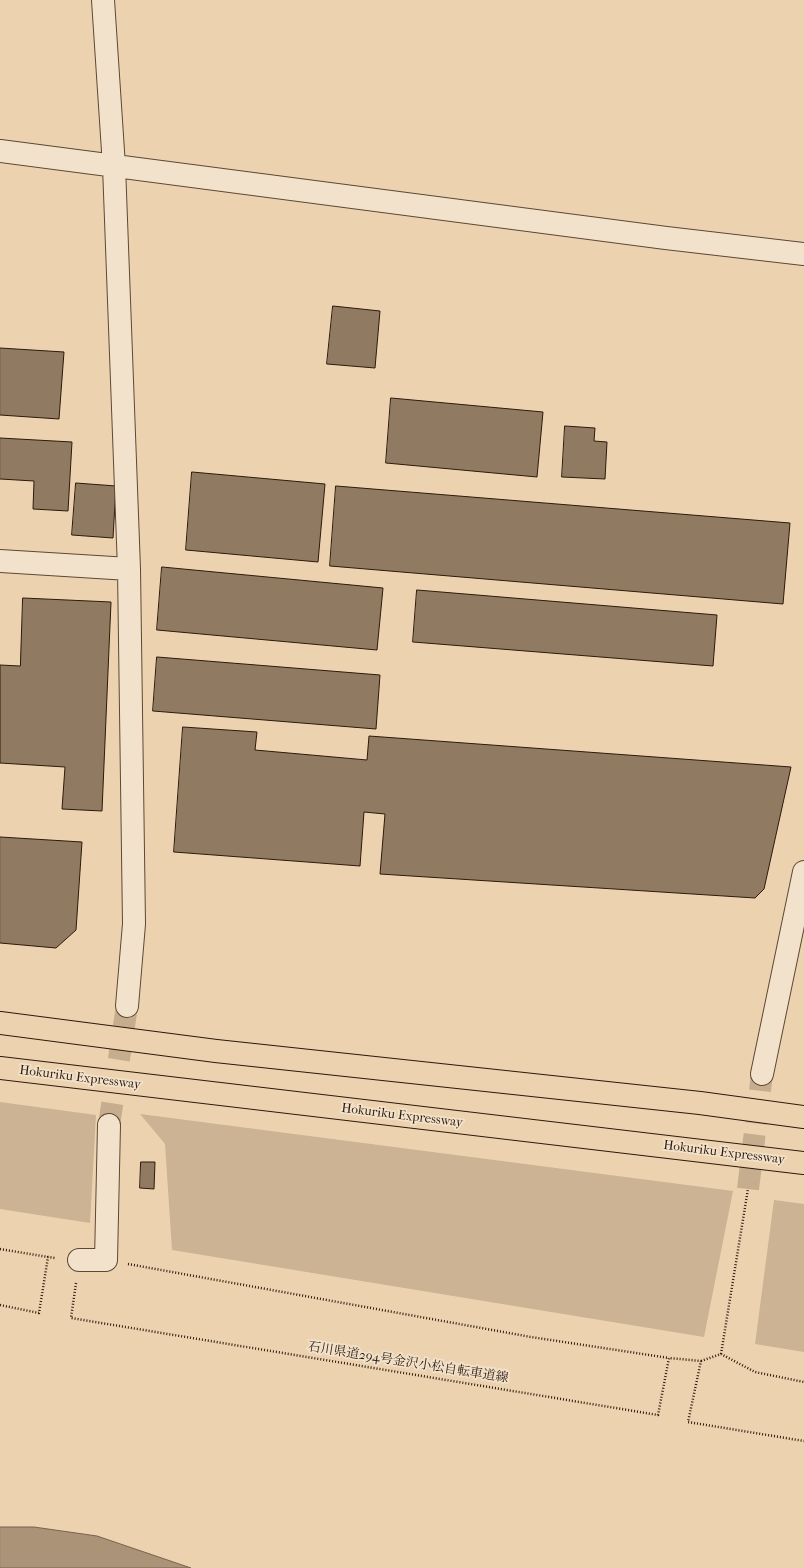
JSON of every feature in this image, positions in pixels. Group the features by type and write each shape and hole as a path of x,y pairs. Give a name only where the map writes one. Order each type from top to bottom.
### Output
{"highway":[{"path":"0,1023 216,1051 700,1103 804,1117"},
{"name":"Hokuriku Expressway","path":"0,1068 804,1163"}],"street":[{"path":"103,0 114,166 129,569 134,924 127,1006"},
{"path":"0,151 658,237 804,254"},
{"path":"0,561 129,569"},
{"path":"762,1074 804,872"},
{"path":"79,1260 106,1260 109,1125"}],"path":[{"path":"721,1354 748,1189"},
{"path":"0,1249 48,1257 79,1260"},
{"path":"0,1305 39,1313 48,1257"},
{"name":"石川県道294号金沢小松自転車道線","path":"79,1260 70,1318 658,1415 669,1358"},
{"path":"106,1260 531,1337 669,1358 701,1361 721,1354 755,1372 804,1382"},
{"path":"701,1361 688,1422 804,1441"}],"shaded area":[{"path":"0,1102 96,1115 90,1223 0,1209"},
{"path":"140,1114 733,1191 704,1337 172,1250 165,1144"},
{"path":"774,1200 804,1204 804,1352 755,1344"},
{"path":"0,1527 34,1527 97,1536 191,1568 0,1568"}],"building":[{"path":"333,306 380,311 375,368 327,364"},
{"path":"0,348 64,352 59,419 0,415"},
{"path":"391,398 543,412 537,477 386,463"},
{"path":"565,426 595,428 594,441 607,442 605,479 562,477"},
{"path":"0,438 72,442 68,511 33,509 34,481 0,479"},
{"path":"192,472 325,484 318,562 186,550"},
{"path":"76,483 116,486 113,538 72,535"},
{"path":"336,486 790,523 783,604 330,566"},
{"path":"162,567 383,588 377,650 157,630"},
{"path":"417,590 717,615 713,666 413,642"},
{"path":"23,598 111,602 102,811 62,809 65,767 0,763 0,665 20,666"},
{"path":"157,657 380,675 376,729 153,711"},
{"path":"183,727 257,732 255,750 367,760 369,736 791,767 764,889 755,898 380,874 385,814 364,812 360,866 174,852"},
{"path":"0,837 82,842 76,930 56,948 0,943"},
{"path":"141,1162 155,1162 154,1189 140,1188"}],"tunnel":[{"path":"109,1125 127,1006"},
{"path":"748,1189 762,1074"}]}
